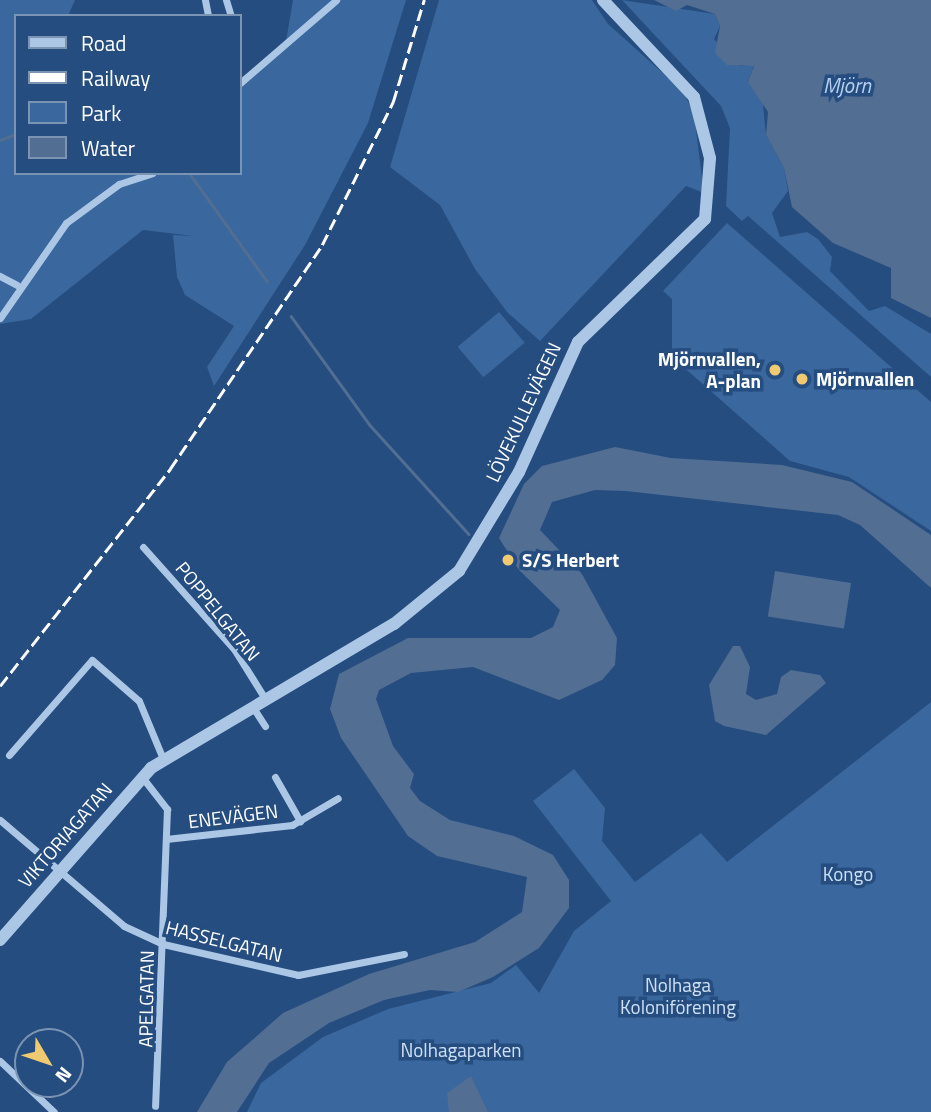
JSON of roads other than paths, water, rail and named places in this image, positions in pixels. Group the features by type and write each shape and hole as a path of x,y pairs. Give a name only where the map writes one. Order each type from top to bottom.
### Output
{"street":[{"path":"242,81 336,0"},
{"name":"LÖVEKULLEVÄGEN","path":"163,759 264,697 394,624 459,571 519,472 578,342 705,219 710,158 694,97 603,0"},
{"path":"0,318 17,285 65,223 119,184 146,175"},
{"path":"0,276 17,285"},
{"name":"POPPELGATAN","path":"143,547 234,649 264,697"},
{"path":"9,755 92,660 139,701 163,759"},
{"path":"252,705 265,726"},
{"name":"VIKTORIAGATAN","path":"0,940 141,777 163,759"},
{"name":"APELGATAN","path":"141,777 163,797 166,839 155,1106"},
{"path":"275,777 300,821"},
{"name":"ENEVÄGEN","path":"166,839 300,821 338,798"},
{"name":"HASSELGATAN","path":"0,820 124,926 163,944 298,975 404,954"},
{"path":"0,1061 54,1112"}],"water":[{"name":"Mjörn","path":"654,0 931,0 931,318 891,298 891,268 833,243 792,207 784,168 766,135 768,112 748,82 754,66 727,65 715,53 720,26 715,14 687,5 676,11"},
{"path":"615,447 671,458 782,465 852,482 931,535 931,588 860,525 838,515 626,491 595,490 552,502 540,530 582,574 617,638 615,665 602,680 559,700 473,667 411,673 379,690 376,699 393,746 414,774 410,788 420,801 450,820 514,836 553,855 569,880 569,908 539,948 493,977 458,992 430,990 384,1000 329,1023 269,1063 237,1112 197,1112 227,1062 283,1013 369,974 475,942 522,912 527,877 437,856 408,836 341,738 330,709 339,674 408,638 531,638 553,627 560,610 519,570 499,538 524,484 542,466"},
{"path":"775,571 851,583 844,628 768,616"},
{"path":"733,646 740,646 750,667 746,694 756,700 777,694 781,677 791,670 820,675 826,683 766,735 724,726 715,721 709,685"},
{"path":"471,1076 488,1112 449,1112 447,1093"}],"waterway":[{"path":"0,140 14,135"},
{"path":"191,175 267,281"},
{"path":"291,316 370,425 469,534"}],"railway":[{"path":"0,686 170,469 322,245 393,102 424,0"}],"place":[{"name":"Mjörnvallen, A-plan","path":"775,370"},
{"name":"Mjörnvallen","path":"802,379"},
{"name":"S/S Herbert","path":"508,560"}],"park label":[{"name":"Kongo","path":"848,874"},
{"name":"Nolhaga Koloniförening","path":"678,996"},
{"name":"Nolhagaparken","path":"461,1050"}]}
